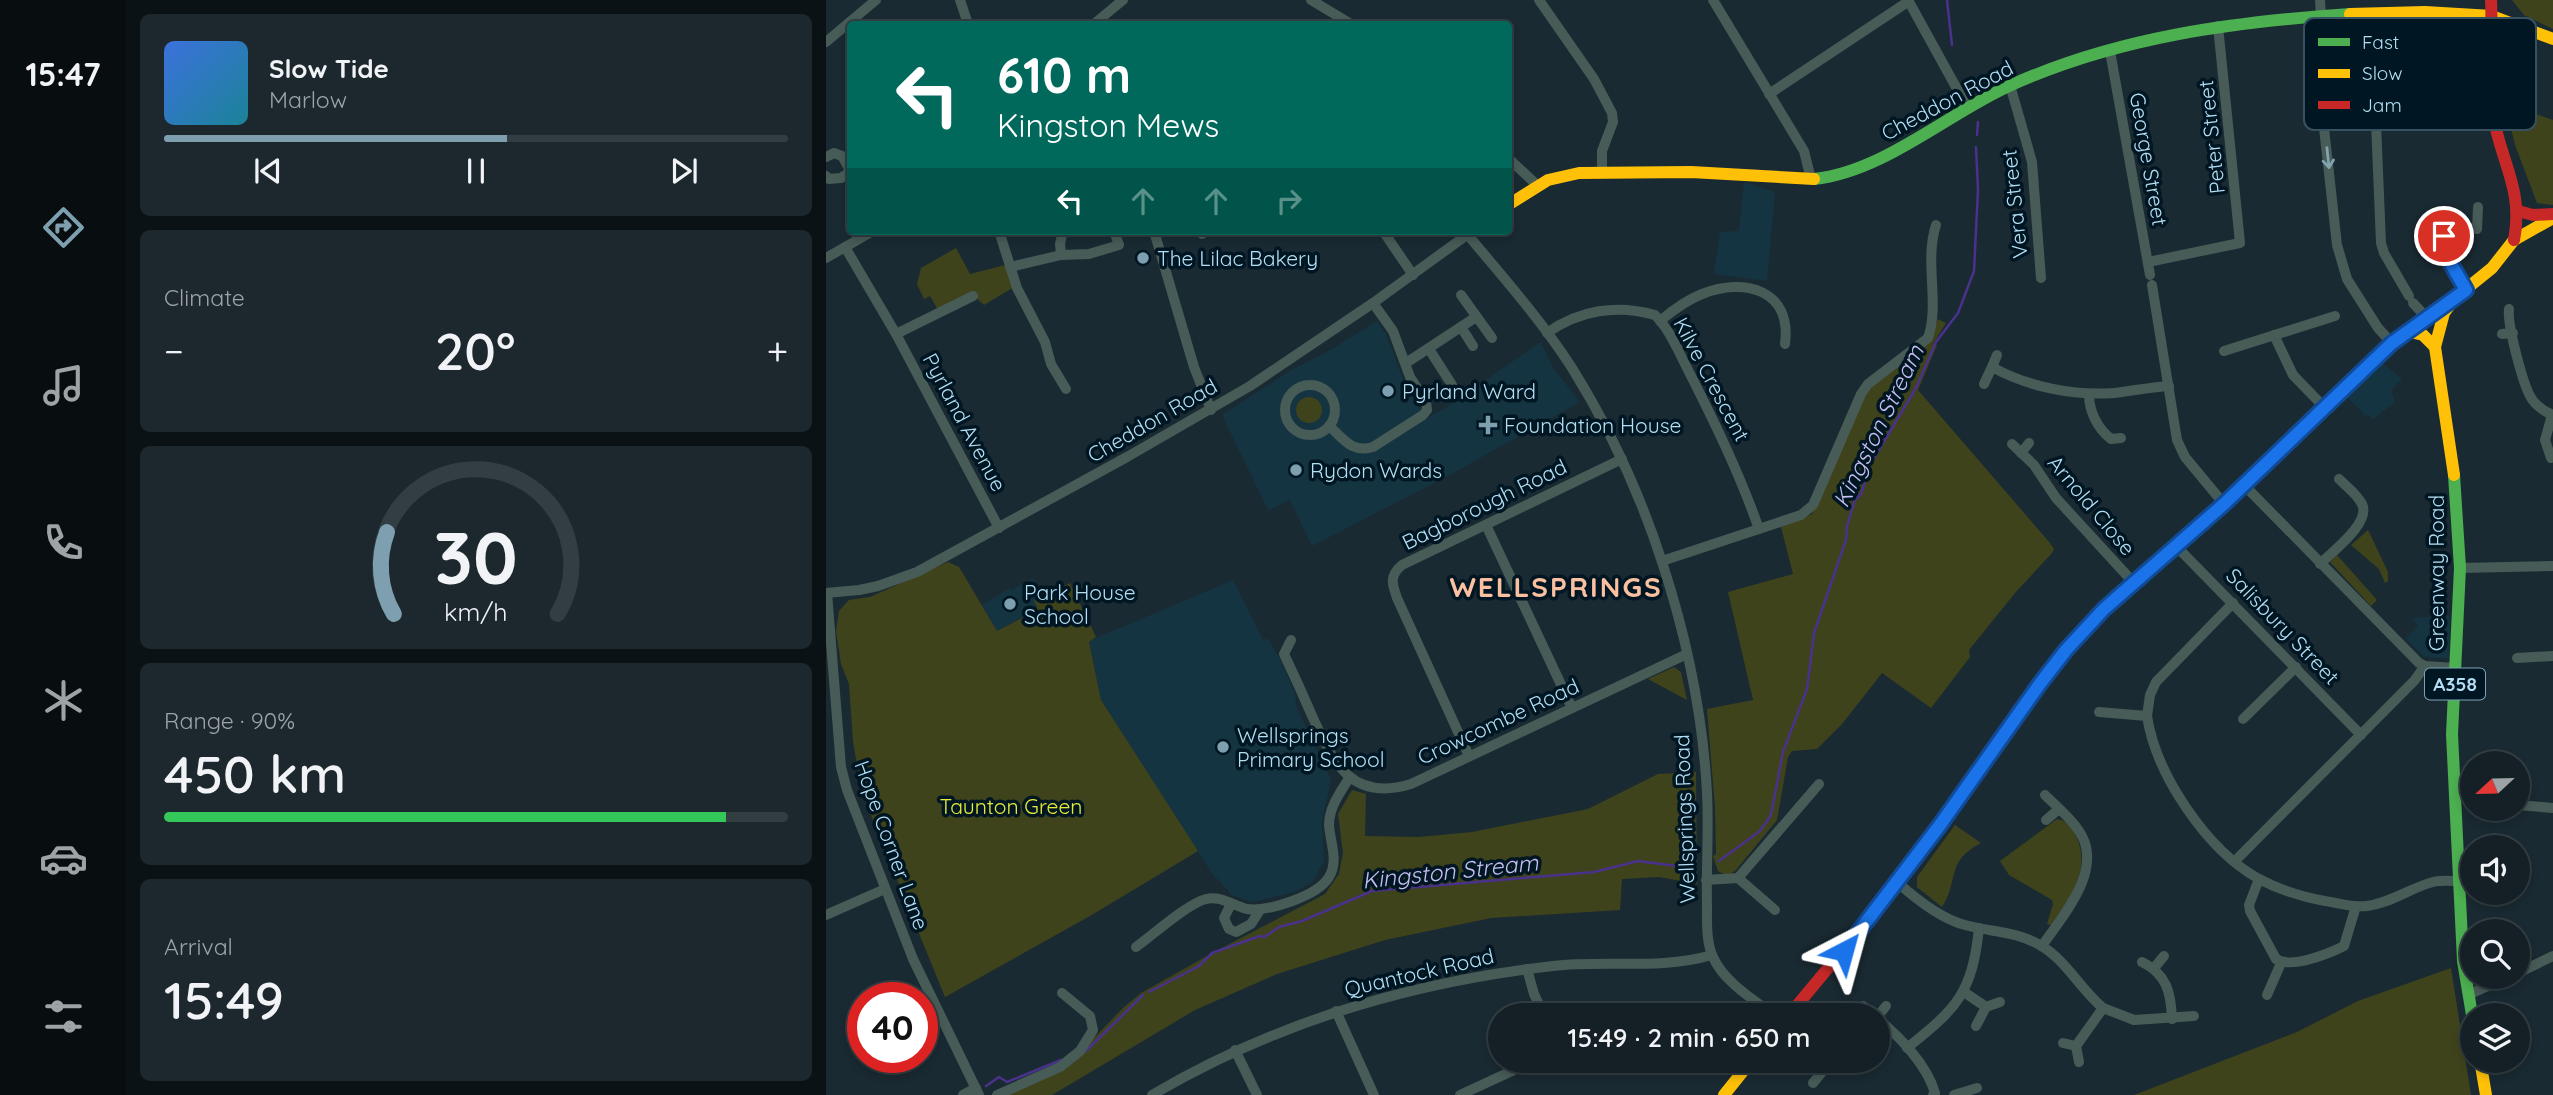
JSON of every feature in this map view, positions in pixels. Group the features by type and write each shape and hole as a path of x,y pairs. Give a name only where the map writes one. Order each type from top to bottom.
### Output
{"street":[{"path":"960,0 967,21"},
{"path":"1098,21 1123,0"},
{"path":"1311,0 1346,21"},
{"path":"1539,0 1594,79 1612,113 1613,122 1602,151 1602,171"},
{"path":"1713,0 1804,152 1811,179"},
{"path":"2319,17 2320,0"},
{"path":"2491,0 2492,16"},
{"path":"850,21 873,1"},
{"path":"1769,94 1909,1 1966,107"},
{"name":"Cheddon Road","path":"2308,18 2416,12 2497,18"},
{"path":"2375,14 2375,18"},
{"name":"Cheddon Road","path":"1512,202 1537,186 1566,175 1602,171 1712,172 1811,179 1853,169 1880,157 2010,85 2110,51 2186,31 2304,18"},
{"path":"826,41 847,23"},
{"name":"Peter Street","path":"2148,262 2240,243 2218,26"},
{"name":"Cheddon Road","path":"2536,33 2553,39"},
{"name":"George Street","path":"2110,51 2148,262 2173,422 2180,448 2198,475 2224,504"},
{"name":"Vera Street","path":"2010,85 2032,162 2041,278"},
{"path":"2325,130 2337,245 2347,279 2378,328 2392,343"},
{"path":"2376,130 2381,243 2411,299 2426,317"},
{"path":"2496,130 2515,187 2518,224 2514,240"},
{"path":"826,157 834,153 842,156 847,165"},
{"path":"1512,162 1537,186"},
{"path":"826,176 835,180 847,173"},
{"path":"1799,1003 1861,931 2066,650 2133,582 2245,485 2392,343 2460,294 2438,236 2459,236 2460,227 2477,229 2478,207"},
{"path":"2518,211 2553,216"},
{"path":"2514,240 2553,216"},
{"path":"1662,561 1801,515 1813,505 1861,394 1868,384 1928,338 1932,313 1930,244 1936,225"},
{"path":"826,258 866,235"},
{"path":"1000,235 1017,288 1041,335 1051,364 1066,388"},
{"path":"1061,255 1062,235"},
{"path":"1010,267 1061,255 1089,254 1119,245 1115,235"},
{"path":"1155,235 1195,367 1211,410"},
{"path":"1386,235 1413,275"},
{"name":"Cheddon Road","path":"826,593 859,590 898,580 999,528 1211,410 1373,303 1466,235"},
{"name":"Wellsprings Road","path":"1471,235 1571,367 1622,459 1662,561 1688,654 1700,720 1705,766 1708,938 1712,956"},
{"name":"A358","path":"2460,294 2492,268 2514,240"},
{"name":"Pyrland Avenue","path":"845,247 896,334 999,528"},
{"path":"1660,321 1700,294 1730,287 1766,293 1776,301 1783,312 1786,331 1784,344"},
{"name":"Greenway Road","path":"2460,294 2444,313 2435,347 2454,471 2460,568 2452,734 2463,961 2470,1003"},
{"path":"1461,295 1492,338"},
{"path":"896,334 973,296"},
{"path":"1329,426 1348,446 1364,449 1373,447 1423,415 1428,407 1410,377 1393,331 1373,303"},
{"path":"2509,309 2507,334 2529,394 2536,405 2553,415 2545,440 2548,459"},
{"name":"Kilve Crescent","path":"1547,333 1562,323 1594,311 1645,312 1655,315 1713,418 1759,529"},
{"path":"2224,351 2335,316"},
{"path":"1406,363 1476,317"},
{"path":"1461,327 1473,346"},
{"path":"1786,331 1799,331"},
{"path":"2407,331 2421,333 2428,337 2435,347"},
{"path":"2274,335 2293,375 2325,408"},
{"path":"1429,349 1452,385 1447,396"},
{"path":"1984,384 1997,355"},
{"path":"1992,367 2031,383 2089,394 2169,386"},
{"path":"1048,384 1059,378"},
{"path":"1311,384 1326,390 1335,403 1334,419 1329,426 1323,432 1306,435 1290,426 1284,410 1289,394 1295,388 1311,384"},
{"path":"2089,394 2089,406 2105,434 2111,439 2121,438"},
{"name":"Arnold Close","path":"2021,453 2029,443"},
{"name":"Arnold Close","path":"2012,444 2034,465 2069,512 2133,582"},
{"name":"Bagborough Road","path":"1469,756 1391,582 1393,575 1402,565 1622,459"},
{"path":"2320,564 2361,523 2364,514 2360,500 2339,479"},
{"path":"2245,485 2320,564 2425,666 2456,667"},
{"path":"1486,525 1572,708"},
{"name":"Salisbury Street","path":"2176,546 2361,735"},
{"path":"2460,568 2553,566"},
{"name":"Hope Corner Lane","path":"826,593 841,767 847,790 913,959 977,1092"},
{"path":"2233,603 2167,669 2150,695 2147,716 2150,735 2166,776 2198,822 2235,861 2259,879 2292,894 2356,906 2384,902 2433,882 2459,881"},
{"name":"Crowcombe Road","path":"1291,640 1284,654 1330,756 1350,776 1372,788 1399,788 1688,654"},
{"path":"2517,658 2553,656"},
{"path":"2235,861 2414,681 2425,666"},
{"path":"2243,719 2296,667"},
{"path":"2099,712 2147,716"},
{"path":"1136,947 1206,899 1221,899 1260,910 1308,895 1329,878 1334,844 1329,824 1336,799 1350,776"},
{"path":"1738,878 1819,784"},
{"path":"2042,946 2077,891 2088,866 2084,839 2045,795"},
{"path":"1790,798 1800,807"},
{"path":"2530,806 2553,808"},
{"path":"2046,820 2059,809"},
{"path":"1706,880 1738,878 1775,910"},
{"path":"2259,879 2249,905 2250,911 2271,951 2281,962 2293,964 2344,946 2356,906"},
{"path":"1897,882 1950,920 1979,929 2014,934 2042,946 2062,962 2103,1008 2134,1020 2194,1016"},
{"path":"826,915 885,889"},
{"path":"1231,904 1224,918 1229,929 1236,932 1251,924 1260,910"},
{"path":"1907,1048 1942,1020 1964,992 1976,958 1979,929"},
{"path":"1712,956 1724,974 1759,1003"},
{"name":"Quantock Road","path":"1152,1095 1235,1050 1336,1011 1430,985 1557,965 1665,963 1712,956"},
{"path":"2154,968 2164,956"},
{"path":"2530,968 2553,958"},
{"path":"2142,962 2154,968 2166,983 2172,1019"},
{"path":"2267,995 2281,962"},
{"path":"1527,969 1538,1003"},
{"path":"2468,995 2481,989"},
{"path":"1964,992 1986,1007"},
{"path":"997,1095 1059,1067 1080,1051 1093,1030 1090,1016 1062,993"},
{"path":"1976,1026 1986,1007 2000,1002"},
{"path":"2079,1062 2076,1046 2103,1008"},
{"path":"1336,1011 1374,1095"},
{"path":"1890,1031 1907,1048 1931,1081 1936,1094"},
{"path":"2063,1043 2076,1046"},
{"path":"1235,1050 1256,1095"},
{"path":"1460,1095 1508,1073"},
{"path":"1724,1095 1742,1073"},
{"path":"1813,1083 1821,1073"},
{"path":"2483,1073 2487,1095"},
{"path":"1954,1095 1977,1088"},
{"path":"963,1095 977,1092"}],"shaded area":[{"path":"1744,182 1775,192 1767,281 1714,274 1720,232 1739,231"},
{"path":"1377,321 1386,334 1404,382 1424,420 1541,342 1552,366 1580,402 1444,478 1312,546 1290,500 1268,510 1222,415 1293,369 1327,352"},
{"path":"2381,362 2402,379 2391,390 2395,402 2373,419 2368,414 2366,416 2347,397"},
{"name":"Park House School","path":"1033,578 1043,596 1035,600 1035,610 997,631 982,605"},
{"name":"Wellsprings Primary School","path":"1233,580 1263,640 1268,638 1279,658 1295,692 1296,706 1331,780 1322,822 1324,861 1313,881 1297,891 1253,902 1232,895 1211,872 1101,700 1089,641"},
{"path":"2450,616 2449,659 2424,657 2406,638 2418,626 2412,618"}],"green space":[{"path":"2512,0 2553,0 2553,29 2536,21 2536,18 2524,15"},
{"path":"2536,114 2553,120 2553,205 2537,203 2511,130 2536,130"},
{"path":"956,248 970,274 1005,265 1014,287 984,305 973,295 938,310 930,296 924,299 917,284 921,268"},
{"path":"1938,319 1946,323 1933,344 1937,345 1918,390 2054,549 1969,650 1970,657 1931,708 1882,673 1842,724 1817,749 1792,751 1788,757 1777,820 1736,870 1727,876 1718,871 1713,856 1716,854 1715,808 1707,709 1753,700 1728,592 1793,574 1781,527 1812,514 1861,403 1871,387 1930,338"},
{"path":"1309,397 1319,400 1322,410 1319,420 1309,423 1299,420 1296,410 1299,400"},
{"path":"2368,530 2388,572 2388,581 2385,583 2379,569 2351,545"},
{"path":"2337,555 2377,600 2371,606 2330,562"},
{"name":"Taunton Green","path":"948,562 959,567 997,631 1035,611 1037,607 1034,600 1070,583 1096,637 1089,642 1101,700 1198,851 1090,916 945,997 872,818 858,771 849,684 841,664 836,631 839,611 849,600 870,597"},
{"path":"1674,667 1681,672 1687,700 1648,679"},
{"path":"1696,772 1697,884 1659,877 1622,879 1620,910 1491,918 1385,940 1277,974 1195,1010 1052,1095 1005,1095 1065,1068 1141,993 1325,894 1339,874 1343,853 1338,814 1352,790 1366,794 1365,836 1419,837 1472,832 1588,809 1658,774"},
{"path":"2057,819 2066,822 2073,830 2082,860 2077,882 2051,925 2047,924 2052,900 2009,875 2000,861"},
{"path":"1955,825 1981,843 1962,857 1957,865 1942,907 1917,887 1917,877"},
{"path":"2451,968 2460,1025 2460,1073 2468,1073 2471,1095 2134,1095 2297,1032 2358,1001"}],"waterway":[{"name":"Kingston Stream","path":"1947,0 1952,45"},
{"name":"Kingston Stream","path":"1977,135 1978,122"},
{"name":"Kingston Stream","path":"1719,861 1760,831 1771,815 1783,752 1807,689 1814,633 1846,540 1855,500 1861,494 1871,463 1916,388 1936,342 1958,313 1974,271 1978,190 1976,147"},
{"name":"Kingston Stream","path":"1149,992 1199,966 1212,953 1260,936 1264,937 1279,927 1302,921 1372,891 1594,872 1638,861 1692,868"},
{"name":"Kingston Stream","path":"1086,1051 1143,995"},
{"name":"Kingston Stream","path":"986,1086 999,1077 1007,1082 1061,1060"}],"traffic: fast":[{"path":"2306,18 2350,14"},
{"path":"1814,179 1840,174 1890,154 2009,86 2091,55 2219,27 2304,18"},
{"path":"2370,364 2392,343 2452,300"},
{"path":"2454,475 2460,568 2452,734 2463,961 2470,1003"}],"traffic: slow":[{"path":"2350,14 2425,12 2492,16"},
{"path":"2492,16 2497,18"},
{"path":"2536,33 2553,39"},
{"path":"1512,202 1548,180 1579,173 1691,172 1814,179"},
{"path":"2454,475 2435,347 2444,313 2455,298 2492,268 2514,240 2553,218"},
{"path":"2407,331 2423,335 2435,347"},
{"path":"2127,588 2224,504 2370,364"},
{"path":"1724,1095 1742,1073"},
{"path":"2482,1073 2486,1095"}],"traffic: jam":[{"path":"2491,0 2491,18"},
{"path":"2496,130 2514,190 2514,240"},
{"path":"2518,211 2533,215 2553,214"},
{"path":"1799,1003 1879,907 2066,650 2127,588"}],"place":[{"name":"The Lilac Bakery","path":"1143,258"},
{"name":"Pyrland Ward","path":"1388,391"},
{"name":"Foundation House","path":"1488,425"},
{"name":"Rydon Wards","path":"1296,470"},
{"name":"Park House School","path":"1010,604"},
{"name":"Wellsprings Primary School","path":"1223,747"}],"district":[{"name":"WELLSPRINGS","path":"1556,586"}],"route":[{"path":"1844,951 1940,825 2039,685 2066,650 2104,609 2224,504 2392,343 2466,290 2450,262 2444,236"}]}
